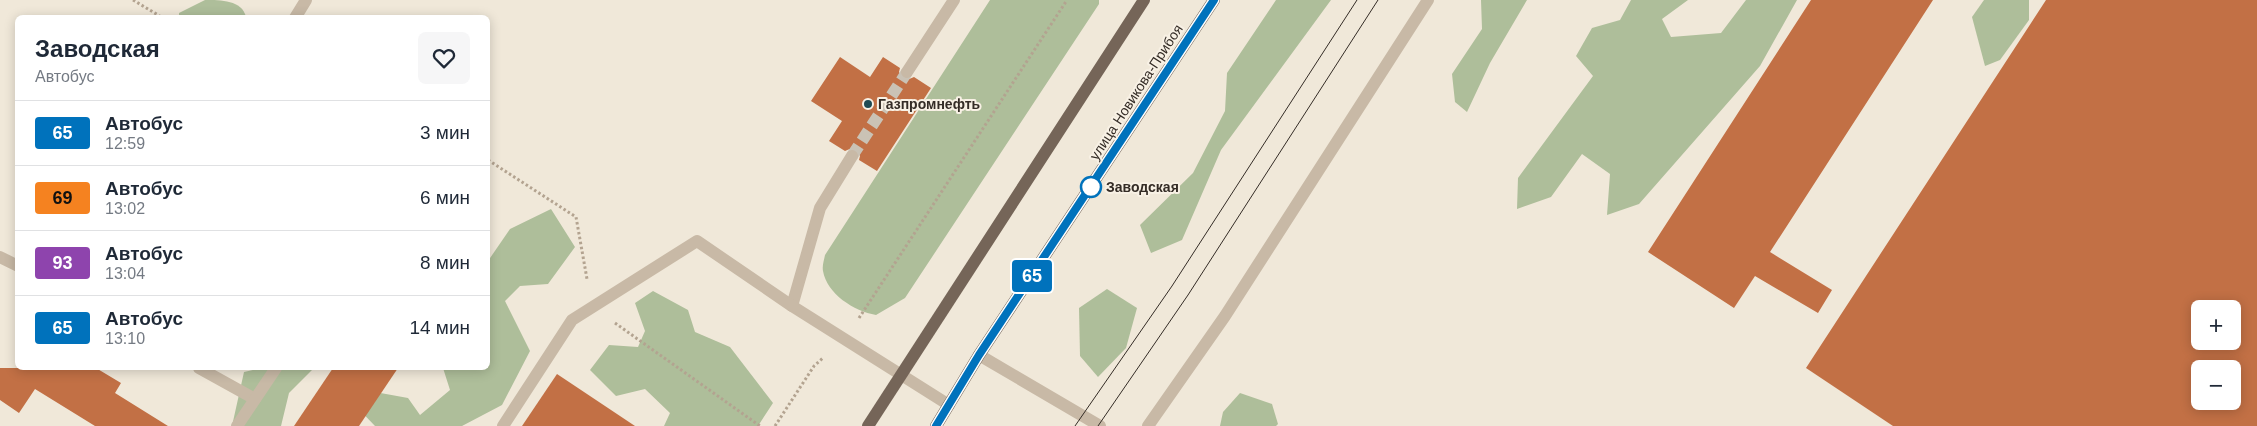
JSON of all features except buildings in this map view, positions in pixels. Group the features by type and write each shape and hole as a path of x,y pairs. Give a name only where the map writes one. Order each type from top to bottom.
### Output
{"main road":[{"path":"868,426 1144,0"},
{"name":"улица Новикова-Прибоя","path":"936,426 979,355 1214,0"}],"street":[{"path":"296,15 306,0"},
{"path":"907,72 954,0"},
{"path":"1148,426 1225,316 1428,0"},
{"path":"792,306 820,208 852,156"},
{"path":"503,426 572,320 697,241 792,306 949,405"},
{"path":"0,257 15,264"},
{"path":"979,355 1100,426"},
{"path":"203,370 255,399"},
{"path":"237,426 275,370"}],"path":[{"path":"133,0 157,15"},
{"path":"775,426 814,366 845,339 1067,0"}],"green space":[{"path":"205,0 230,2 240,7 245,15 179,15 179,13"},
{"path":"990,0 1099,0 1099,4 905,298 876,315 859,310 843,300 830,287 823,271 825,255"},
{"path":"1276,0 1331,0 1221,150 1182,240 1151,253 1140,225 1193,173 1225,111 1227,73"},
{"path":"1481,0 1527,0 1490,63 1467,112 1455,102 1452,74 1482,29"},
{"path":"1631,0 1688,0 1662,19 1671,37 1721,33 1746,0 1797,0 1760,66 1639,204 1607,215 1610,174 1582,154 1551,197 1517,209 1518,178 1593,76 1576,56 1592,28 1620,20"},
{"path":"1984,0 2029,0 2029,20 2000,60 1985,66 1972,17"},
{"path":"551,209 575,247 548,284 520,286 505,301 530,351 502,405 462,426 375,426 351,401 353,388 408,398 420,415 450,390 444,370 490,370 490,258 510,229"},
{"path":"1107,289 1137,308 1126,348 1098,377 1080,356 1079,308"},
{"path":"653,291 688,310 695,332 730,347 773,403 758,426 664,426 670,413 645,389 616,396 590,370 609,345 638,347 645,331 635,303"},
{"path":"253,370 312,370 289,393 281,426 232,426 244,372"},
{"path":"1240,393 1272,404 1278,424 1276,426 1220,426 1223,412"}],"tunnel":[{"path":"852,156 907,72"}],"tram line":[{"path":"1075,426 1172,286 1357,0"},
{"path":"1098,426 1188,295 1378,0"}],"bus line":[{"name":"65","path":"936,426 979,355 1214,0"}],"place":[{"name":"Газпромнефть","path":"868,104"},
{"name":"Заводская","path":"1091,187"}]}
